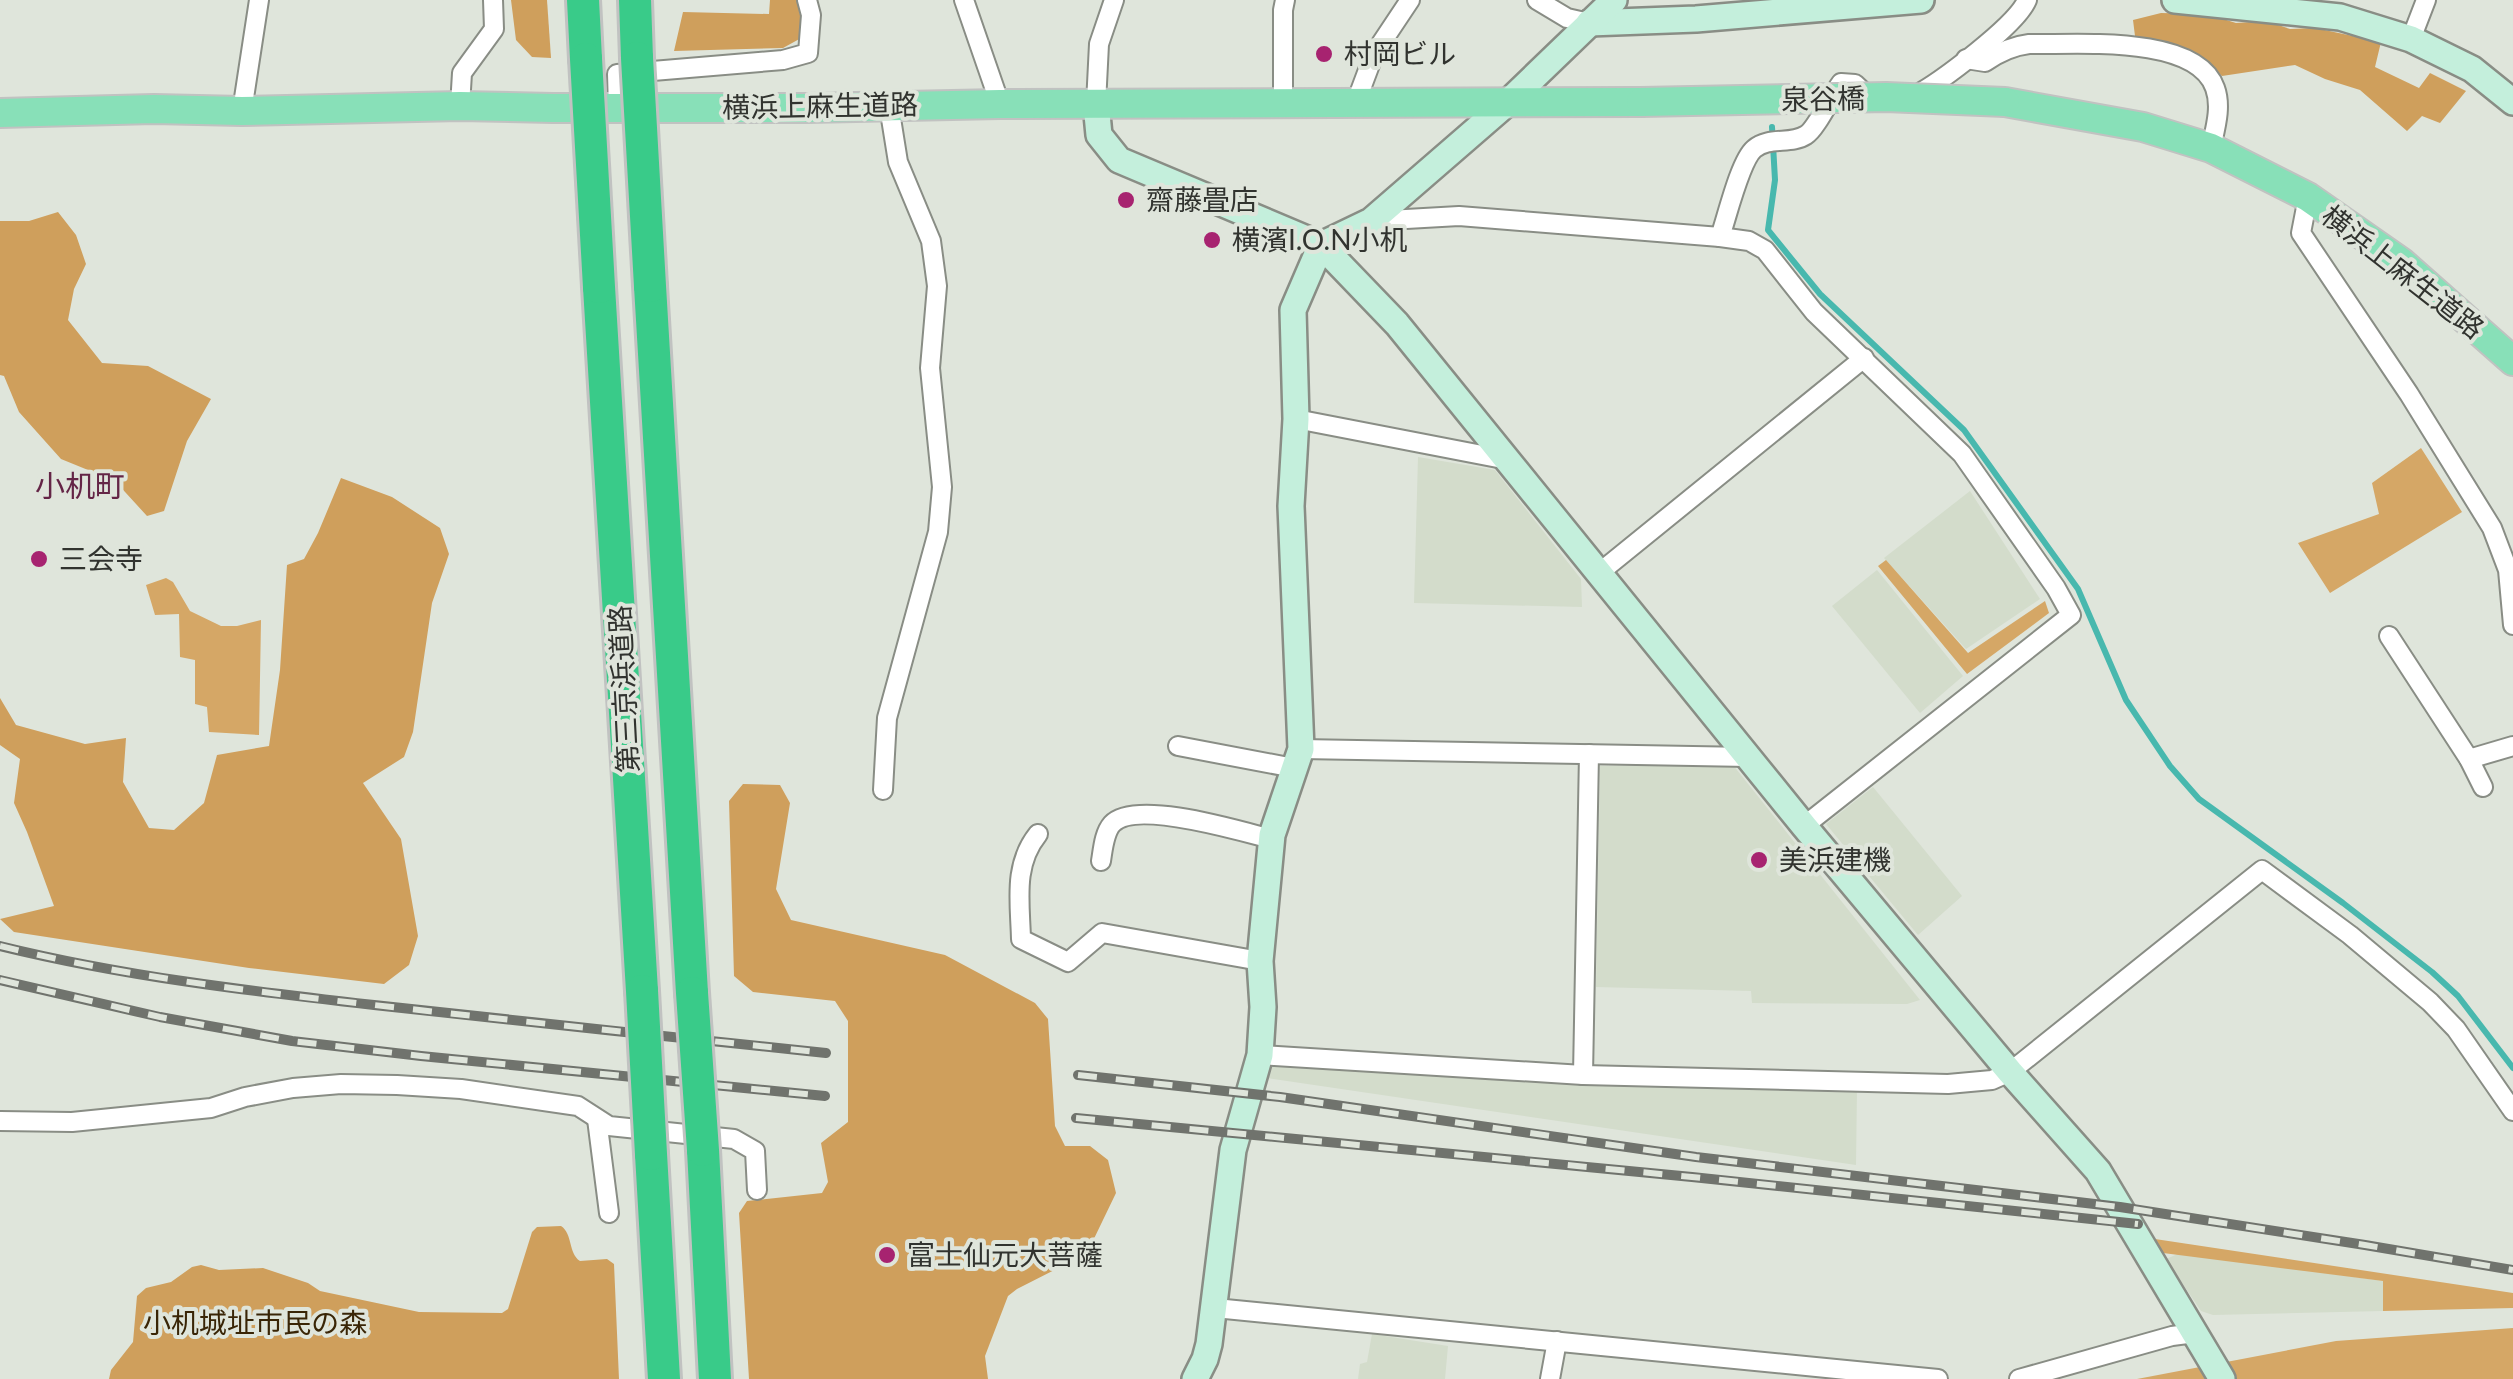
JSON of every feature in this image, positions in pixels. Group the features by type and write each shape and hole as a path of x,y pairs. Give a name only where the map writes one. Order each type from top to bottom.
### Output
{"highway":[{"name":"第三京浜道路","path":"582,0 664,1379"},
{"name":"第三京浜道路","path":"635,0 715,1379"}],"main road":[{"name":"泉谷橋","path":"1641,102 1886,98 2005,102"},
{"name":"横浜上麻生道路","path":"0,113 460,106 1641,102"},
{"name":"横浜上麻生道路","path":"2005,102 2143,127 2211,148 2308,197 2401,262 2513,360"}],"street":[{"path":"242,111 259,0"},
{"path":"460,106 462,73 494,29 493,0"},
{"path":"618,108 617,74 783,60 808,53 807,0"},
{"path":"964,0 1000,104"},
{"path":"1114,0 1099,44 1096,104 1100,135 1119,160 1322,245 1398,324 1804,826 2098,1171 2222,1379"},
{"path":"1282,103 1286,0"},
{"path":"1356,102 1374,54 1410,0"},
{"path":"1537,0 1568,18 1588,23 1696,19 1922,0"},
{"path":"1195,1379 1205,1359 1215,1308 1233,1150 1260,1055 1260,961 1272,839 1302,733 1290,506 1296,419 1294,310 1322,245 1371,221 1506,104 1614,0"},
{"path":"1720,237 1752,150 1803,138 1815,129 1841,83 1855,84 1876,104 1900,102 1930,88 2013,21 2027,0"},
{"path":"2175,0 2340,17 2411,38 2472,68 2513,102"},
{"path":"2411,38 2426,0"},
{"path":"1966,58 1985,62 2015,46 2029,44 2128,46 2188,59 2204,70 2215,85 2218,103 2211,148"},
{"path":"884,790 886,718 938,532 942,487 930,368 937,286 931,241 898,162 889,106"},
{"path":"2308,197 2301,234 2409,394 2492,528 2508,570 2513,625"},
{"path":"1371,221 1458,216 1749,241 1765,250 1814,312 1962,454 2056,588 2070,616 1804,826"},
{"path":"1599,573 1864,358"},
{"path":"1296,419 1508,460"},
{"path":"2389,636 2469,758 2483,787"},
{"path":"1178,746 1297,758 1589,754 1749,758"},
{"path":"2469,758 2513,746"},
{"path":"1582,1075 1589,754"},
{"path":"1101,861 1108,828 1120,816 1191,819 1272,839"},
{"path":"1038,834 1027,847 1019,883 1021,939 1068,962 1102,933 1260,961"},
{"path":"1260,1055 1582,1075 1948,1084 1992,1080 2010,1072 2262,870 2350,935 2430,1002 2456,1029 2513,1111"},
{"path":"0,1121 72,1122 182,1112 277,1091 341,1084 445,1088 578,1106 609,1126 734,1139 755,1151 756,1190"},
{"path":"597,1119 609,1212"},
{"path":"1215,1308 1938,1379"},
{"path":"2018,1379 2172,1336 2200,1341"},
{"path":"1550,1379 1556,1341"}],"shaded area":[{"path":"2421,448 2462,512 2330,593 2298,543 2379,514 2372,483"},
{"path":"1418,457 1495,470 1581,579 1582,607 1414,603"},
{"path":"1970,491 2040,599 1966,649 1884,558"},
{"path":"1886,560 1968,653 2045,601 2049,613 1967,674 1878,566"},
{"path":"1877,570 1963,676 1920,713 1832,606"},
{"path":"166,578 173,582 190,611 221,626 261,620 259,735 209,732 207,707 195,704 195,660 180,657 179,614 155,615 146,585"},
{"path":"1733,765 1920,1000 1907,1004 1752,1003 1751,991 1596,987 1600,766"},
{"path":"1873,787 1962,896 1918,935 1826,824"},
{"path":"1272,1063 1577,1084 1857,1089 1856,1165 1267,1078"},
{"path":"2155,1239 2513,1293 2513,1308 2383,1311 2383,1281 2163,1253"},
{"path":"2180,1253 2383,1281 2383,1311 2213,1315 2201,1311 2166,1259"},
{"path":"2513,1328 2513,1379 2137,1379 2336,1341"},
{"path":"1372,1334 1448,1346 1445,1379 1358,1379 1360,1364 1367,1362"}],"green space":[{"path":"511,0 547,0 551,58 532,57 516,40"},
{"path":"770,0 798,0 803,37 783,48 674,51 683,12 769,14"},
{"path":"2161,13 2207,14 2236,23 2266,21 2290,29 2315,28 2381,42 2375,67 2419,88 2430,73 2466,91 2440,123 2422,116 2407,131 2360,90 2295,65 2222,76 2189,50 2162,53 2136,44 2133,20"},
{"path":"58,212 76,235 86,264 74,289 68,320 102,363 148,366 211,399 187,441 164,511 147,516 115,481 61,459 19,412 4,376 0,375 0,221 29,221"},
{"path":"341,478 392,497 440,528 449,554 432,603 413,732 404,757 363,783 401,839 418,936 409,965 384,984 14,932 0,919 54,906 14,803 20,759 0,745 0,698 16,725 85,744 126,738 123,782 149,828 174,830 204,803 217,755 269,746 280,670 287,565 304,559"},
{"path":"743,784 780,785 790,803 776,889 791,920 945,955 1035,1003 1048,1019 1055,1126 1065,1146 1090,1146 1108,1160 1116,1193 1089,1249 1008,1296 985,1356 988,1379 749,1379 739,1213 747,1201 822,1193 828,1182 821,1143 848,1122 848,1021 835,1001 753,992 734,976 729,801"},
{"name":"小机城址市民の森","path":"561,1226 580,1261 607,1259 614,1264 619,1379 109,1379 111,1370 133,1342 137,1296 146,1288 171,1282 192,1267 263,1268 320,1291 419,1312 502,1313 508,1309 532,1232 537,1227"}],"waterway":[{"path":"1772,127 1775,180 1768,230 1820,294 1964,430 2078,589 2126,700 2170,766 2199,799 2432,972 2458,996 2513,1068"}],"railway":[{"path":"0,946 92,966 233,988 826,1053"},
{"path":"0,980 160,1017 292,1041 825,1096"},
{"path":"1078,1075 1280,1097 1696,1157 2120,1207 2513,1270"},
{"path":"1076,1118 2138,1224"}],"place":[{"name":"村岡ビル","path":"1324,54"},
{"name":"齋藤畳店","path":"1126,200"},
{"name":"横濱I.O.N小机","path":"1212,240"},
{"name":"三会寺","path":"39,559"},
{"name":"美浜建機","path":"1759,860"},
{"name":"富士仙元大菩薩","path":"887,1255"}],"district":[{"name":"小机町","path":"80,487"}]}
